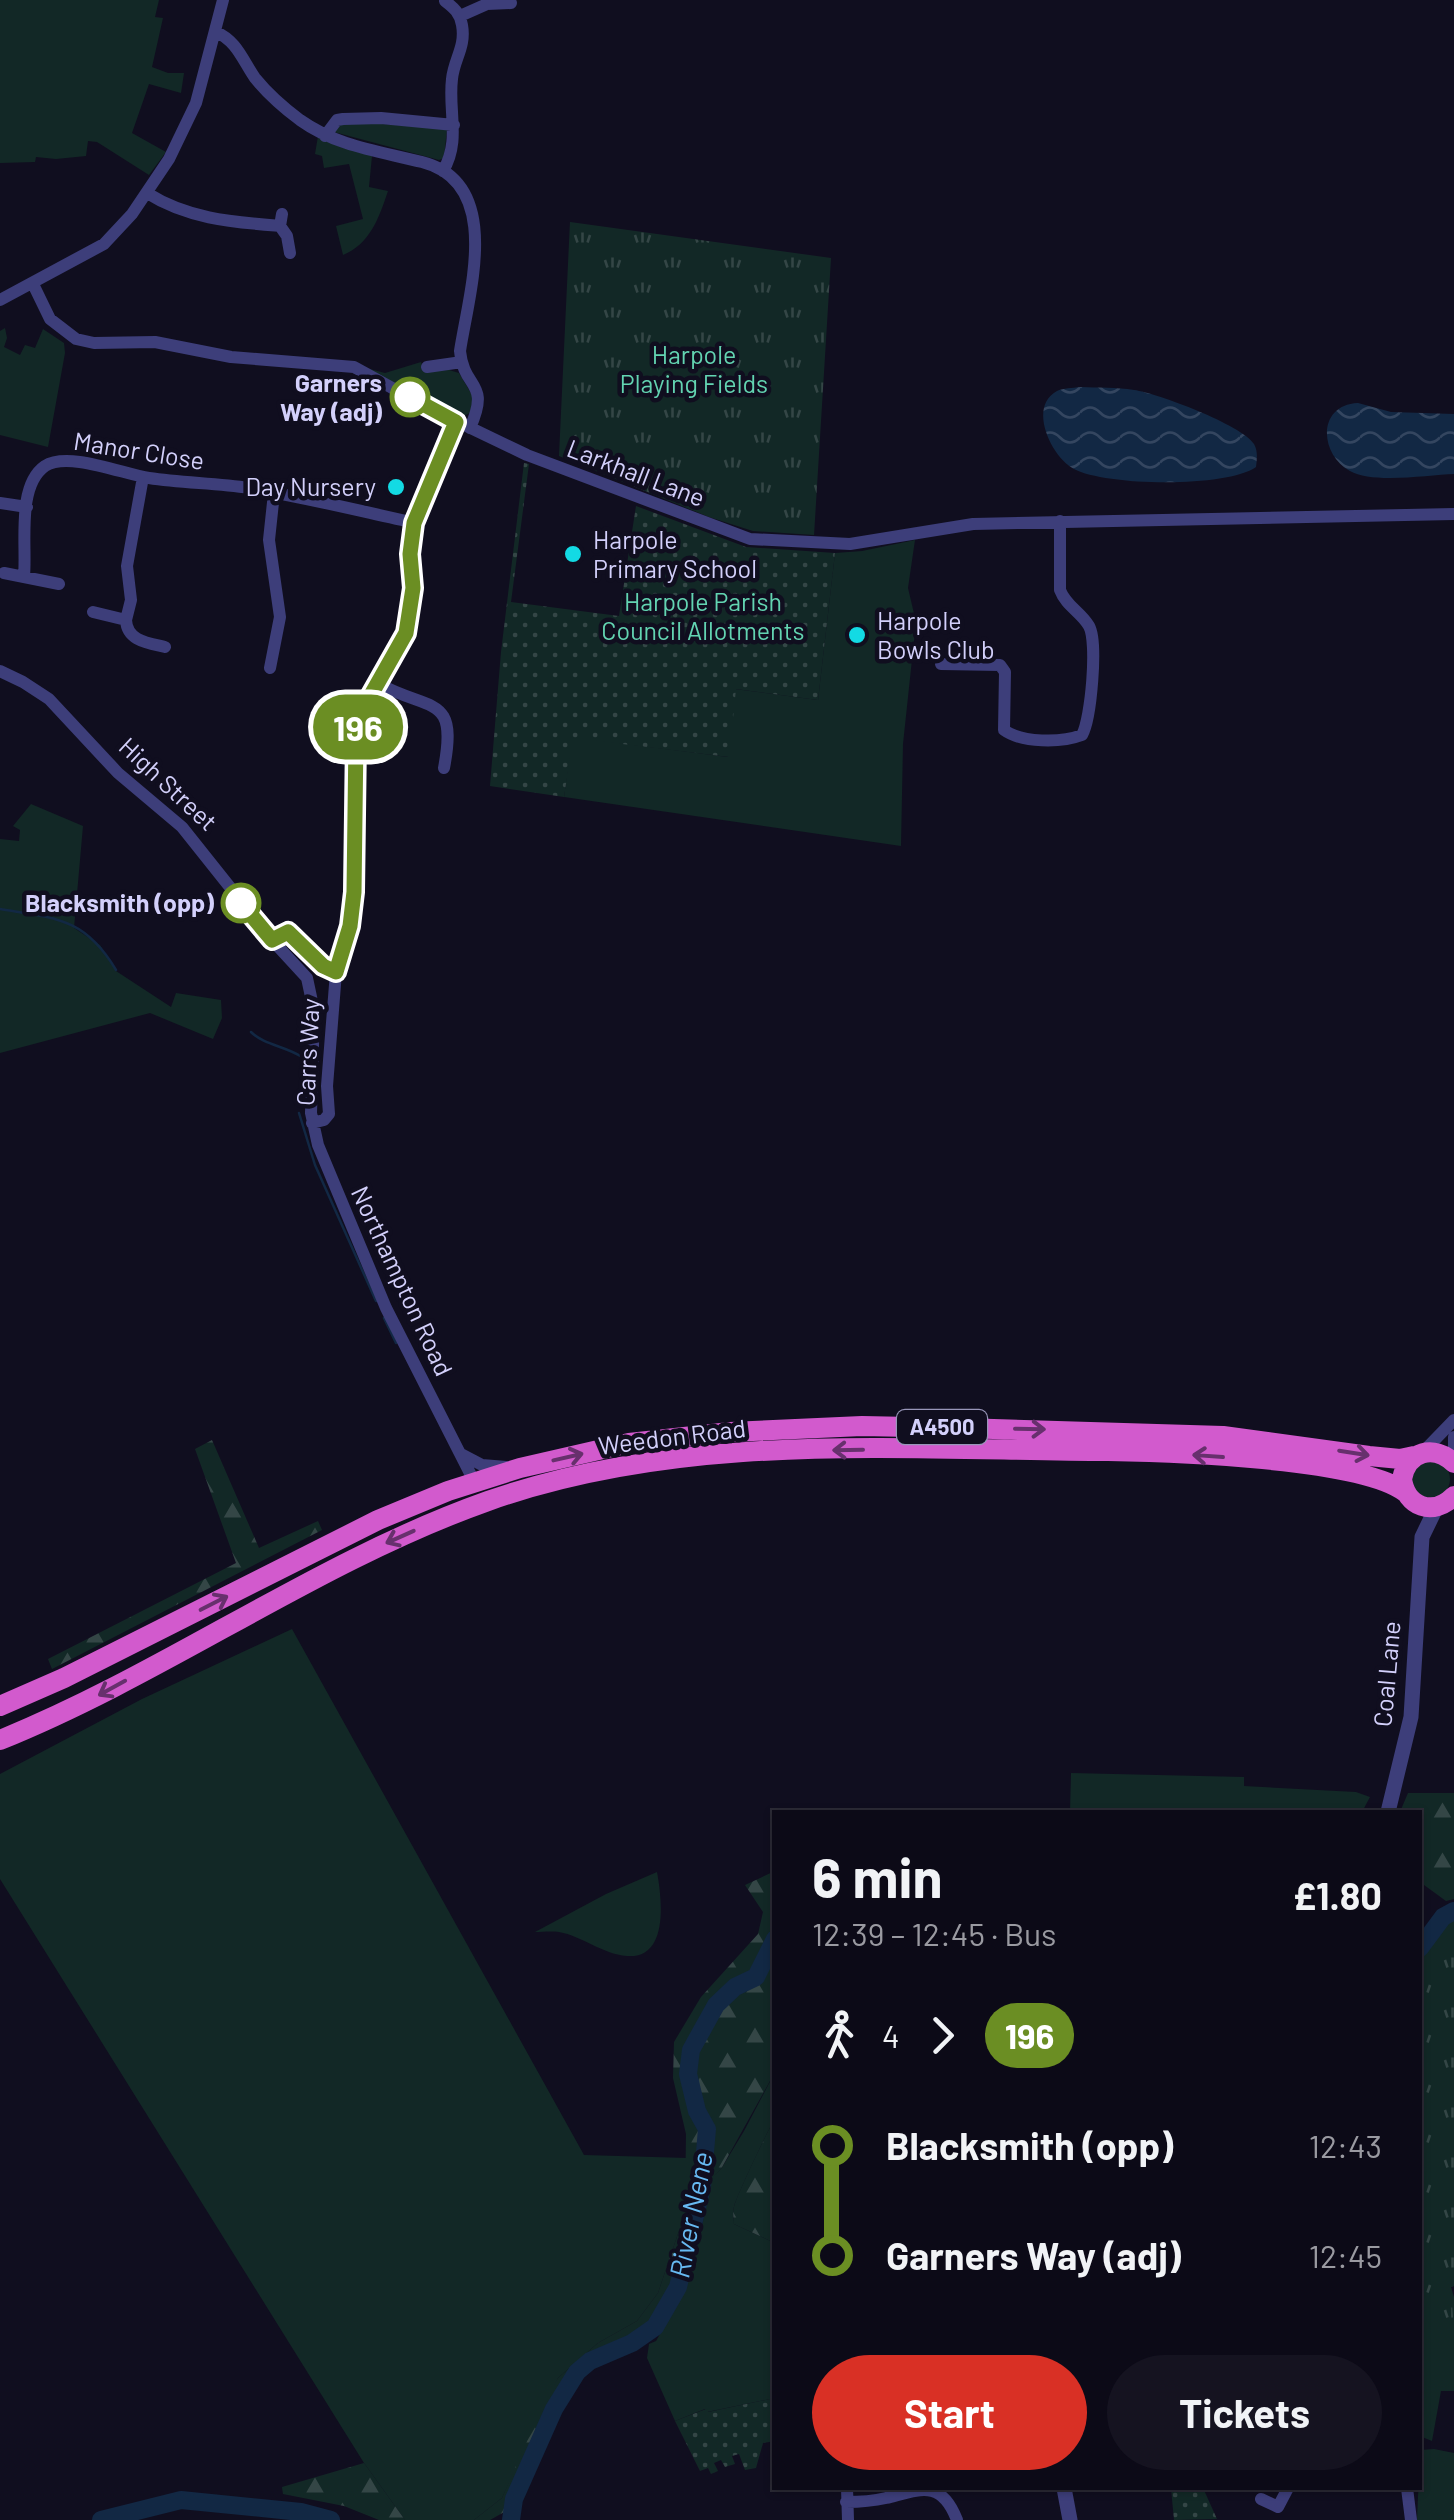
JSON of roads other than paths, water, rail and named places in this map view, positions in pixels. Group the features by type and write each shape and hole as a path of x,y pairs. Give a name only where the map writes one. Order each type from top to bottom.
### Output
{"highway":[{"name":"Weedon Road","path":"0,1706 448,1491 520,1468 659,1438 862,1426 1223,1436 1368,1456 1443,1454 1454,1460"},
{"name":"Weedon Road","path":"0,1740 89,1700 397,1538 490,1500 613,1467 750,1451 1150,1452 1240,1458 1374,1476 1388,1480 1424,1507 1448,1503"},
{"path":"1408,1496 1403,1472 1418,1454"}],"street":[{"path":"0,300 104,244 147,194 170,159 196,103 223,0"},
{"path":"443,172 452,150 452,78 463,46 460,16 445,0"},
{"path":"460,16 487,4 510,3"},
{"path":"216,32 233,43 271,95 325,136 354,148 427,163 443,172 467,196 476,226 462,362 480,394 470,428"},
{"path":"325,136 337,120 343,119 454,124"},
{"path":"147,194 166,206 213,220 281,220 290,253"},
{"name":"Larkhall Lane","path":"33,284 50,319 76,339 156,342 231,357 354,366 456,422 527,455 750,538 781,543 850,544 973,524 1454,514"},
{"path":"428,367 462,362"},
{"name":"Carrs Way","path":"312,1124 329,1114 327,1086 336,972 350,926 354,892 356,737 367,702 406,633 414,523 456,422"},
{"name":"Manor Close","path":"24,576 22,546 33,479 48,464 82,462 143,477 274,493 414,523"},
{"path":"143,477 127,566 131,600 127,629 133,636 165,647"},
{"path":"270,668 280,618 269,540 274,493"},
{"path":"0,503 27,508"},
{"path":"941,664 1000,664 1005,672 1004,730 1009,734 1020,738 1082,735 1089,716 1093,635 1088,622 1064,600 1060,590 1060,521"},
{"path":"4,573 59,584"},
{"path":"93,612 126,620"},
{"name":"High Street","path":"0,671 49,699 118,774 182,827 307,978 313,994 312,1124"},
{"path":"379,684 431,704 444,716 449,735 444,768"},
{"name":"Carrs Way","path":"272,940 288,932 323,966 336,972"},
{"name":"Northampton Road","path":"312,1124 330,1180 378,1292 474,1483 490,1500"},
{"path":"1418,1454 1454,1420"},
{"path":"1454,1436 1454,1460"},
{"path":"448,1491 462,1458 489,1467 520,1468"},
{"name":"Coal Lane","path":"1388,1810 1411,1717 1422,1538 1408,1496"},
{"name":"Coal Lane","path":"1422,1538 1448,1503"},
{"path":"848,2520 846,2495 871,2501 914,2490"},
{"path":"927,2490 943,2496 957,2520"},
{"path":"1064,2490 1070,2520"},
{"path":"1261,2499 1278,2507 1287,2490"},
{"path":"1407,2490 1411,2520"}],"water":[{"path":"1080,387 1145,392 1217,419 1254,444 1256,467 1219,479 1166,482 1112,479 1074,469 1051,444 1043,420 1048,398 1057,391"},
{"path":"1358,403 1391,412 1454,414 1454,474 1386,478 1350,471 1332,453 1327,431 1335,412"}],"waterway":[{"path":"0,909 67,923 93,940 116,970"},
{"path":"251,1032 302,1057"},
{"path":"299,1113 315,1165 376,1301"},
{"path":"384,1318 396,1343"},
{"name":"River Nene","path":"1422,1945 1443,1917 1454,1911"},
{"name":"River Nene","path":"511,2520 514,2499 554,2409 577,2372 590,2361 632,2343 655,2327 678,2287 702,2187 707,2129 697,2111 688,2074 691,2050 716,2005 735,1987 756,1977 772,1945"},
{"name":"River Nene","path":"101,2520 181,2500 301,2512 331,2520"}],"place":[{"name":"Garners Way (adj)","path":"410,397"},
{"name":"Day Nursery","path":"396,487"},
{"name":"Harpole Primary School","path":"573,554"},
{"name":"Harpole Bowls Club","path":"857,635"},
{"name":"Blacksmith (opp)","path":"241,903"}],"park label":[{"name":"Harpole Playing Fields","path":"694,370"},
{"name":"Harpole Parish Council Allotments","path":"703,616"}]}
